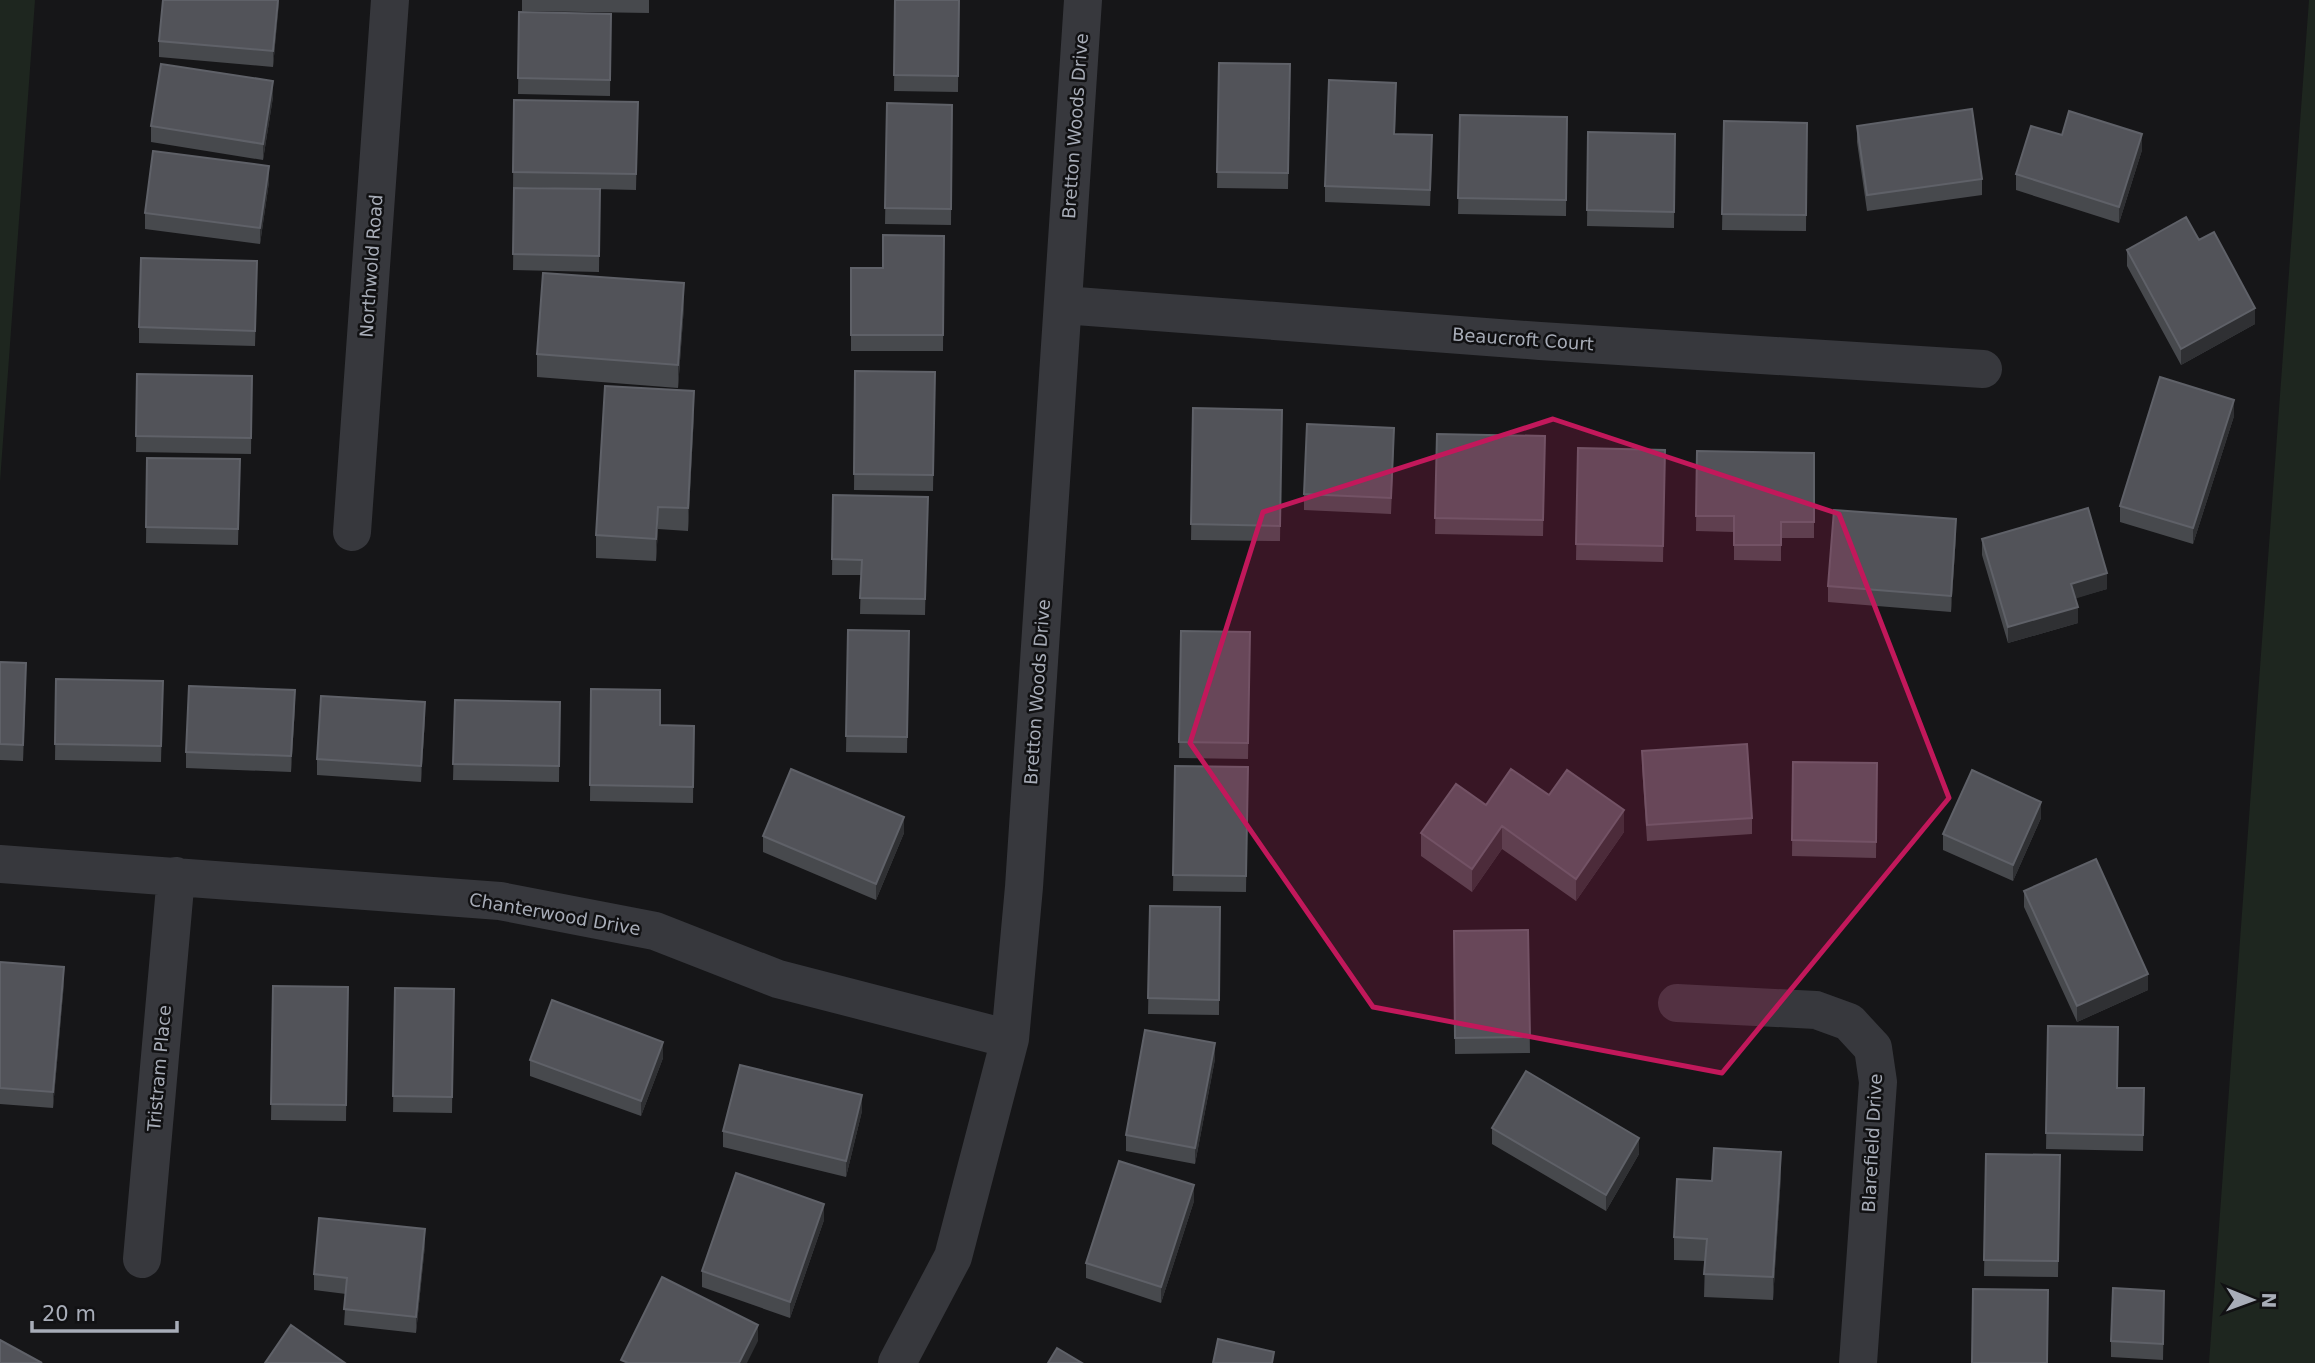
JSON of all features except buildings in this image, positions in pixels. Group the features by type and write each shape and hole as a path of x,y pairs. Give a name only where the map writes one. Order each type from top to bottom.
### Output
{"street":[{"name":"Northwold Road","path":"352,532 390,0"},
{"name":"Bretton Woods Drive","path":"897,1363 953,1257 1010,1039 1025,873 1083,0"},
{"name":"Beaucroft Court","path":"1063,305 1540,341 1983,369"},
{"name":"Chanterwood Drive","path":"0,864 499,901 655,931 778,979 1010,1039"},
{"name":"Tristram Place","path":"142,1259 176,876"},
{"name":"Blarefield Drive","path":"1677,1003 1816,1010 1849,1021 1872,1048 1878,1083 1858,1363"}],"highlighted area":[{"path":"1553,419 1839,514 1949,798 1722,1073 1373,1007 1190,743 1263,512"}],"shaded area":[{"path":"0,0 35,0 0,482"},
{"path":"2309,0 2315,0 2315,1363 2209,1363"}]}
